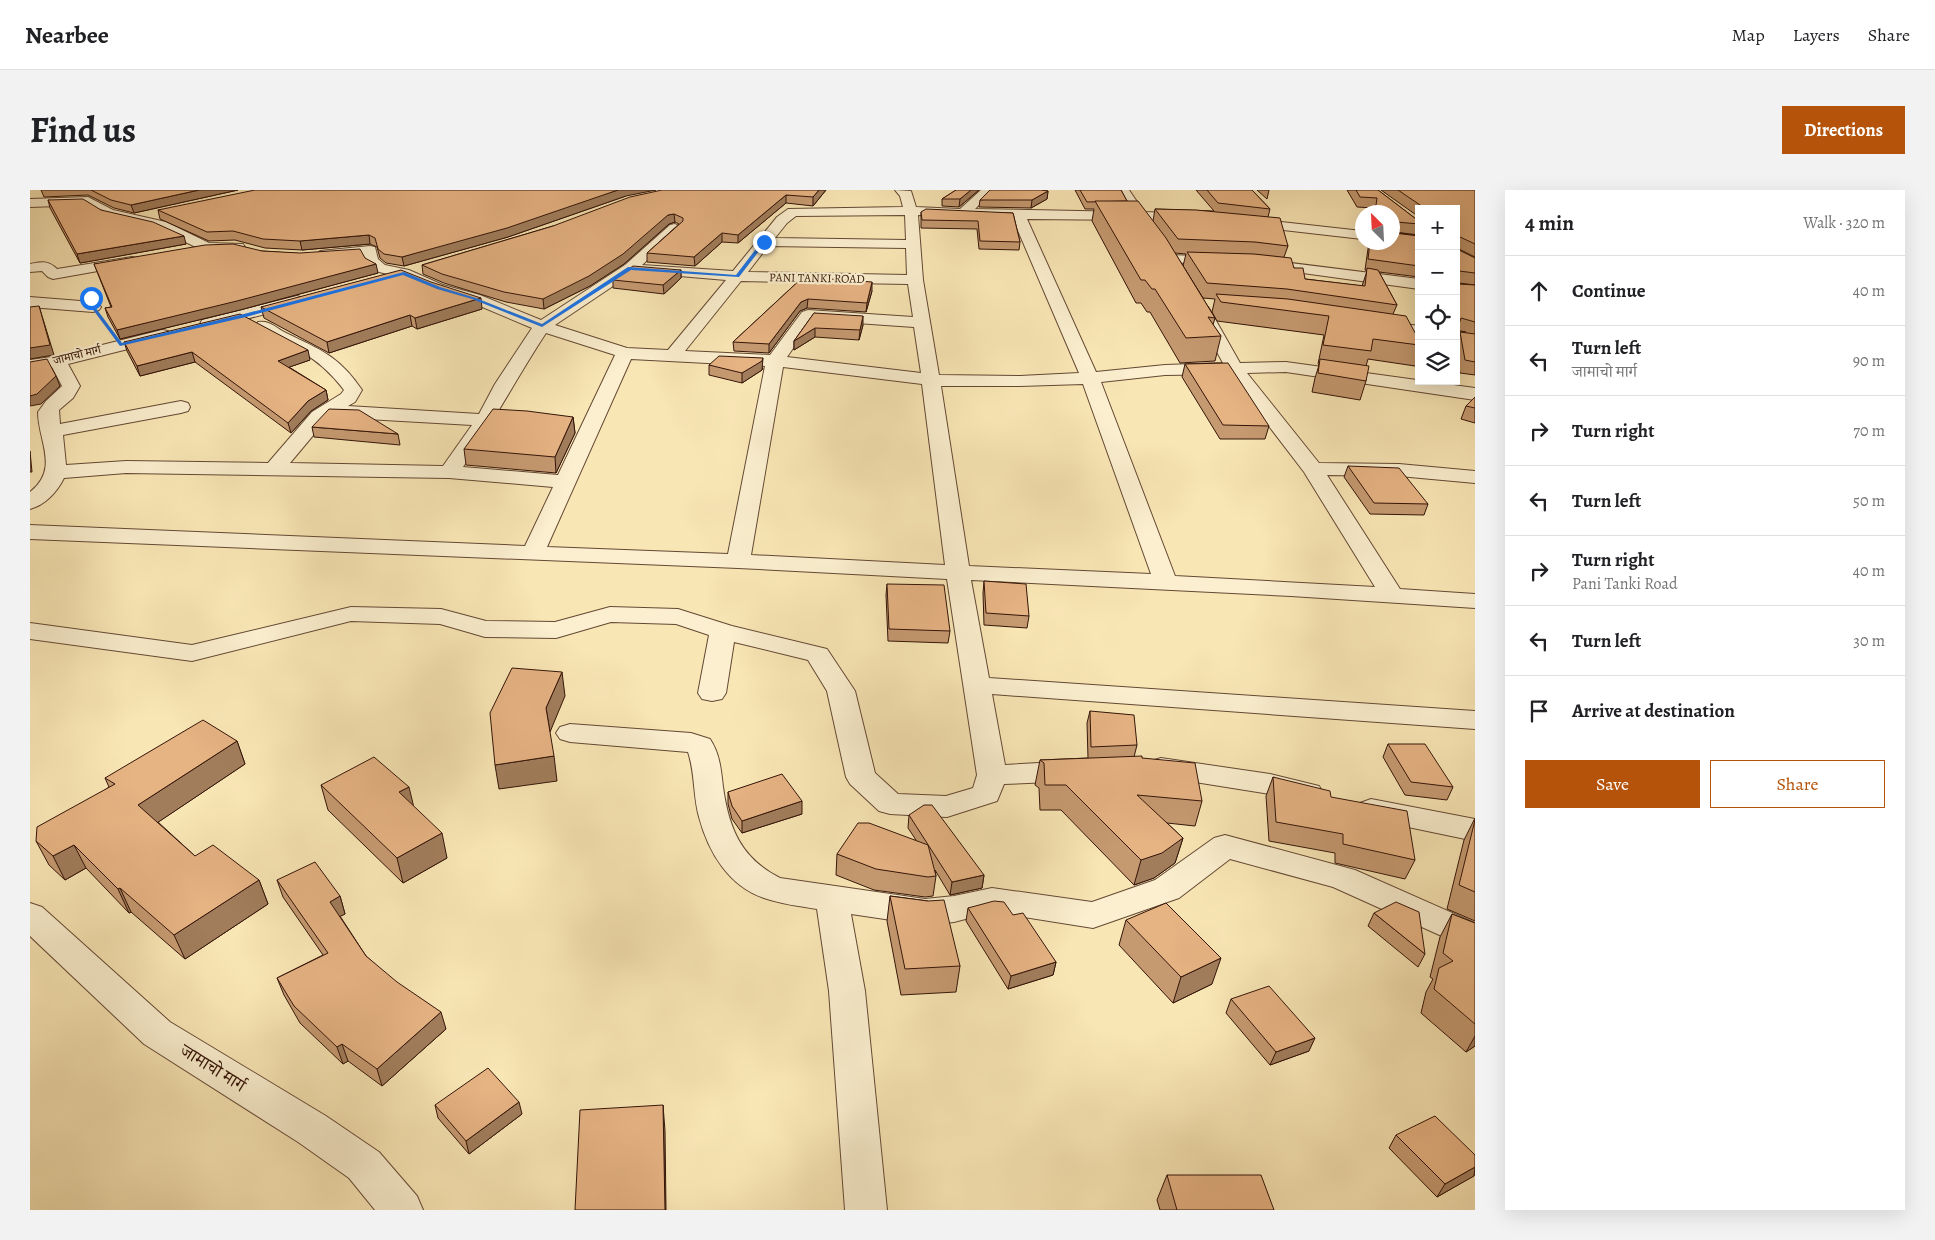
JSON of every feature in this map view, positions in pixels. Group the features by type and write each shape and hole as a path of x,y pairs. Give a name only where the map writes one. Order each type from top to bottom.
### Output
{"street":[{"path":"30,631 192,653 351,614 441,617 485,629 556,630 610,614 678,617 723,631 818,655 841,691 848,730 860,777 890,804 946,807 986,794 992,774 958,573 931,380 914,280 911,211 906,194 901,190"},
{"path":"962,213 988,190"},
{"path":"1123,190 1180,274"},
{"path":"30,203 88,201 102,194"},
{"path":"88,201 108,214 160,212"},
{"path":"1268,209 1285,227"},
{"path":"674,354 782,220 793,212 911,211 1209,218"},
{"path":"136,212 207,247"},
{"path":"1018,215 1090,378 1165,581"},
{"path":"1228,220 1355,234"},
{"path":"449,472 485,420 504,384 542,326 630,268 675,228"},
{"path":"764,242 913,244"},
{"path":"184,251 207,247 235,246 254,252"},
{"path":"312,255 370,250 371,260 380,268 404,273 438,288 474,298 542,326 625,353 674,354 775,361 931,380 1020,381 1090,378 1165,370 1299,368 1475,394"},
{"path":"30,268 46,266 53,274 148,258"},
{"path":"1170,259 1251,262 1415,283"},
{"path":"375,280 428,267"},
{"name":"PANI TANKI ROAD","path":"630,268 737,276 914,280"},
{"path":"197,327 309,298"},
{"path":"30,302 92,302 120,344"},
{"path":"1202,302 1235,369 1313,469 1392,595"},
{"path":"738,561 775,361 808,315 921,322"},
{"path":"244,316 260,322 269,330 288,341 307,348 323,357 346,379 353,390 348,398 319,416 274,470"},
{"path":"1361,323 1415,330"},
{"name":"जामाचो मार्ग","path":"30,366 58,361 178,331"},
{"path":"1460,338 1475,340"},
{"path":"533,553 625,353"},
{"path":"30,502 46,491 54,481 56,472 52,431 48,415 49,410 69,392 71,386 58,361"},
{"path":"52,431 181,407"},
{"path":"328,411 485,420"},
{"path":"56,472 126,467 449,472 565,482"},
{"path":"1313,469 1399,470 1475,476"},
{"path":"30,532 738,561 958,573 1165,581 1475,601"},
{"path":"712,693 723,631"},
{"path":"977,684 1475,720"},
{"path":"570,733 691,742 700,746 704,754 708,794 726,847 737,864 752,878 773,889 832,900 925,912 954,909 992,900 1093,915 1167,889 1225,846 1343,878 1475,938"},
{"path":"992,774 1164,768 1270,784 1392,815 1456,824 1475,830"},
{"path":"832,900 847,990 866,1210"},
{"name":"जामाचो मार्ग","path":"30,916 157,1033 312,1129 364,1165 402,1210"}],"building":[{"path":"91,190 199,190 131,205 111,200"},
{"path":"255,190 618,190 507,228 402,257 384,254 378,249 375,238 369,235 300,241 263,239 233,231 207,232 158,210"},
{"path":"662,190 819,190 813,197 786,195 738,235 722,233 694,257 647,253 683,221 683,218 674,214 668,215 623,254 589,276 543,299 504,292 442,274 422,265 553,226 630,197"},
{"path":"956,190 971,190 960,199 942,199"},
{"path":"990,190 1048,191 1032,200 980,200"},
{"path":"1080,190 1121,190 1127,201 1087,202"},
{"path":"1207,190 1252,190 1270,209 1218,203"},
{"path":"1356,190 1378,190 1398,205 1376,205 1377,198 1360,197"},
{"path":"1398,190 1475,190 1475,244 1460,237 1460,205 1420,205"},
{"path":"83,199 101,210 153,222 184,236 77,254 48,200"},
{"path":"1095,201 1138,201 1166,238 1215,318 1208,317 1221,336 1186,338 1155,289 1152,289 1145,280 1141,280"},
{"path":"1400,207 1415,218 1415,224 1400,222"},
{"path":"926,209 1013,213 1020,242 980,241 978,221 922,220 921,212"},
{"path":"1155,209 1196,210 1280,218 1288,246 1255,242 1178,239"},
{"path":"1400,234 1415,236 1415,265 1368,259 1369,250 1400,250"},
{"path":"233,244 262,251 300,253 360,249 365,258 376,264 237,301 117,330 105,308 112,307 94,264 205,245"},
{"path":"1460,250 1475,258 1475,273 1460,271"},
{"path":"1187,252 1254,254 1291,258 1294,268 1303,268 1305,279 1365,286 1367,268 1378,270 1397,305 1287,289 1207,283"},
{"path":"633,266 681,270 663,285 613,280"},
{"path":"401,270 481,298 415,318 410,315 327,342 261,307"},
{"path":"803,277 872,282 867,303 808,299 801,302 769,344 733,342"},
{"path":"1460,284 1475,285 1475,322 1461,318 1460,321"},
{"path":"1216,294 1288,299 1406,316 1415,333 1415,344 1373,339 1371,351 1323,345 1329,316 1221,302"},
{"path":"39,306 50,345 30,348 30,307"},
{"path":"814,313 863,316 860,330 815,328 794,341"},
{"path":"240,314 308,350 278,361 326,390 308,401 288,423 192,352 137,366 124,342"},
{"path":"1460,332 1475,334 1475,362 1465,360"},
{"path":"719,356 763,358 762,361 742,373 709,365"},
{"path":"47,359 56,376 37,394 30,396 30,362"},
{"path":"1320,359 1369,366 1366,381 1318,373"},
{"path":"1228,363 1269,426 1223,425 1185,364"},
{"path":"1475,397 1475,408 1466,406"},
{"path":"329,409 359,410 398,434 312,427"},
{"path":"493,409 573,417 555,457 464,449"},
{"path":"1348,466 1399,468 1428,504 1374,503"},
{"path":"984,581 1026,584 1029,616 986,613"},
{"path":"887,584 944,585 950,631 889,629"},
{"path":"512,668 562,672 546,708 554,756 495,765 490,713"},
{"path":"1090,711 1134,715 1137,745 1091,747"},
{"path":"203,720 237,741 138,805 195,856 213,845 259,880 174,935 120,888 118,889 74,845 53,856 36,841 37,827 115,784 105,778"},
{"path":"1388,744 1425,744 1453,787 1411,782"},
{"path":"1142,756 1142,758 1195,763 1202,801 1137,795 1183,838 1162,853 1141,860 1066,785 1045,785 1044,763 1040,760"},
{"path":"374,757 409,787 399,792 442,833 397,858 321,785"},
{"path":"782,774 802,801 742,821 732,806 728,792"},
{"path":"1273,777 1330,791 1331,797 1407,811 1415,860 1343,844 1343,834 1276,822"},
{"path":"924,805 932,805 984,875 952,882 909,815"},
{"path":"1475,820 1475,892 1459,885"},
{"path":"858,823 869,823 928,845 936,876 928,877 876,869 837,854"},
{"path":"315,862 340,896 330,902 366,956 397,982 441,1012 377,1069 342,1044 337,1047 294,1006 277,978 328,953 277,880"},
{"path":"890,896 928,901 944,900 960,966 905,969"},
{"path":"994,901 1004,902 1013,915 1023,913 1056,962 1011,976 968,908"},
{"path":"1396,902 1419,912 1425,954 1374,913"},
{"path":"1166,903 1221,958 1181,977 1126,920"},
{"path":"1452,914 1475,923 1475,1024 1434,989 1439,968 1453,961 1443,953"},
{"path":"1269,986 1315,1038 1276,1052 1231,999"},
{"path":"488,1068 519,1102 466,1141 435,1105"},
{"path":"663,1105 665,1210 575,1210 580,1110"},
{"path":"1435,1116 1475,1155 1475,1167 1445,1184 1396,1135"},
{"path":"1167,1175 1261,1175 1274,1210 1177,1210"}],"route":[{"path":"91,298 93,307 120,344 244,316 346,287 404,273 438,288 474,298 542,326 630,268 737,276 764,242"}]}
